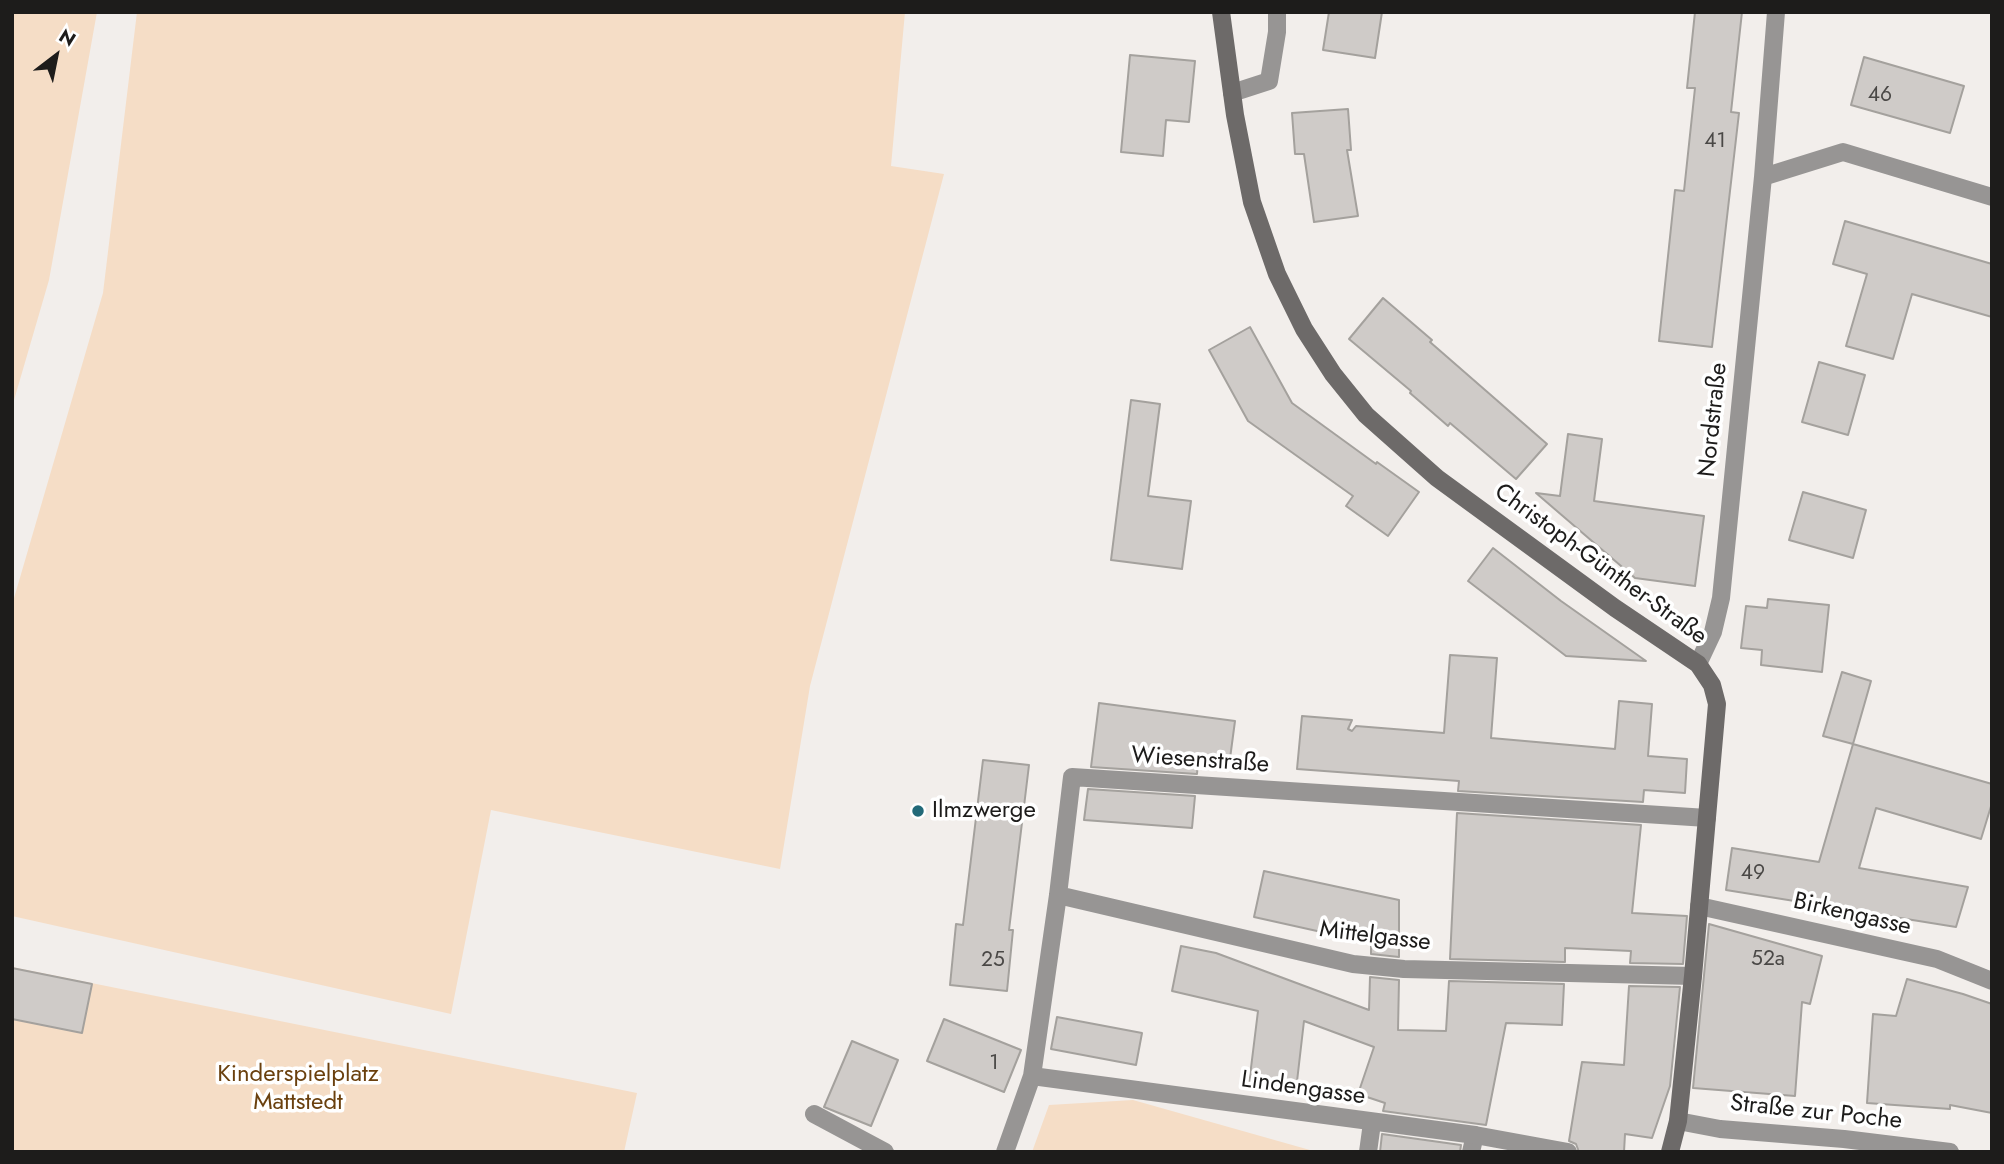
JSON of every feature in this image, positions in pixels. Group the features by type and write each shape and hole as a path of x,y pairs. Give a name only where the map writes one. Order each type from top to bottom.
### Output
{"street":[{"name":"Christoph-Günther-Straße","path":"1221,12 1232,93 1252,202 1277,274 1304,329 1333,374 1366,415 1437,478 1615,608 1698,664 1712,685 1717,704 1693,976 1678,1121 1670,1152"},
{"path":"1232,93 1269,81 1277,32 1277,12"},
{"name":"Nordstraße","path":"1698,664 1713,632 1721,598 1763,177 1776,12"},
{"path":"1763,177 1843,152 1992,197"},
{"name":"Wiesenstraße","path":"1005,1152 1032,1076 1072,777 1707,818"},
{"name":"Mittelgasse","path":"1058,895 1353,964 1404,970 1693,976"},
{"name":"Birkengasse","path":"1699,905 1937,958 1992,981"},
{"name":"Lindengasse","path":"1032,1076 1372,1123 1473,1144 1568,1152"},
{"path":"814,1114 884,1152"},
{"name":"Straße zur Poche","path":"1678,1121 1720,1129 1844,1139 1950,1152"},
{"path":"1368,1152 1372,1123"}],"green space":[{"path":"12,12 97,12 49,280 12,407"},
{"path":"137,12 905,12 891,166 944,174 810,686 780,869 491,810 451,1014 12,916 12,605 103,293"},
{"name":"Kinderspielplatz Mattstedt","path":"12,967 637,1093 624,1152 12,1152"},
{"path":"1133,1100 1317,1152 1032,1152 1049,1105"}],"building":[{"path":"1329,12 1382,12 1375,58 1323,50"},
{"path":"1695,12 1742,12 1731,112 1739,113 1712,347 1659,341 1675,190 1684,191 1695,88 1687,88"},
{"path":"1130,55 1195,61 1189,122 1166,120 1163,156 1121,152"},
{"path":"1864,57 1964,86 1950,133 1851,105"},
{"path":"1348,109 1351,150 1347,150 1358,216 1314,222 1304,154 1295,154 1292,113"},
{"path":"1845,221 1992,264 1992,317 1912,294 1893,359 1846,346 1867,274 1833,264"},
{"path":"1383,298 1547,444 1516,479 1450,423 1448,426 1349,339"},
{"path":"1250,327 1292,403 1419,492 1388,536 1346,506 1353,496 1248,421 1209,350"},
{"path":"1819,362 1865,375 1848,435 1802,422"},
{"path":"1131,400 1160,404 1148,496 1191,501 1182,569 1111,560"},
{"path":"1568,434 1602,439 1594,501 1704,516 1695,586 1635,578 1536,493 1560,496"},
{"path":"1803,492 1866,510 1853,558 1789,540"},
{"path":"1493,548 1561,601 1646,661 1566,656 1468,581"},
{"path":"1768,599 1829,605 1822,672 1761,665 1762,650 1741,648 1746,606 1767,608"},
{"path":"1450,655 1497,658 1491,738 1615,749 1619,701 1652,704 1648,756 1687,759 1685,793 1644,790 1643,802 1458,791 1459,781 1297,769 1302,716 1352,720 1348,729 1352,731 1356,726 1444,733"},
{"path":"1842,672 1871,681 1853,744 1823,736"},
{"path":"1099,703 1235,721 1229,766 1198,762 1197,774 1091,767"},
{"path":"1853,744 1992,784 1992,803 1981,839 1876,808 1859,868 1968,887 1956,927 1726,890 1732,848 1819,862"},
{"path":"983,760 1029,765 1009,930 1013,930 1007,991 950,985 956,924 963,925"},
{"path":"1088,789 1195,796 1192,828 1084,820"},
{"path":"1457,813 1641,825 1632,913 1687,916 1683,964 1630,963 1631,951 1565,948 1565,962 1450,959"},
{"path":"1264,871 1399,900 1399,957 1371,954 1371,943 1254,917"},
{"path":"1709,924 1822,956 1810,1004 1802,1002 1795,1096 1693,1088"},
{"path":"1181,946 1216,953 1369,1010 1370,977 1399,980 1398,1030 1446,1031 1449,981 1564,984 1562,1025 1506,1023 1486,1125 1383,1111 1385,1103 1358,1094 1374,1047 1304,1021 1296,1090 1249,1084 1258,1011 1172,991"},
{"path":"12,968 92,984 82,1033 12,1019"},
{"path":"1907,979 1992,1004 1992,1113 1950,1105 1950,1109 1867,1103 1873,1014 1896,1016"},
{"path":"1629,986 1680,987 1670,1086 1652,1138 1625,1134 1624,1152 1579,1152 1576,1144 1569,1141 1582,1062 1624,1065"},
{"path":"1057,1017 1142,1033 1136,1065 1051,1049"},
{"path":"944,1019 1021,1050 1004,1092 927,1061"},
{"path":"852,1041 898,1060 871,1126 824,1107"},
{"path":"1382,1134 1461,1145 1460,1152 1380,1152"}],"place":[{"name":"Ilmzwerge","path":"918,811"}]}
